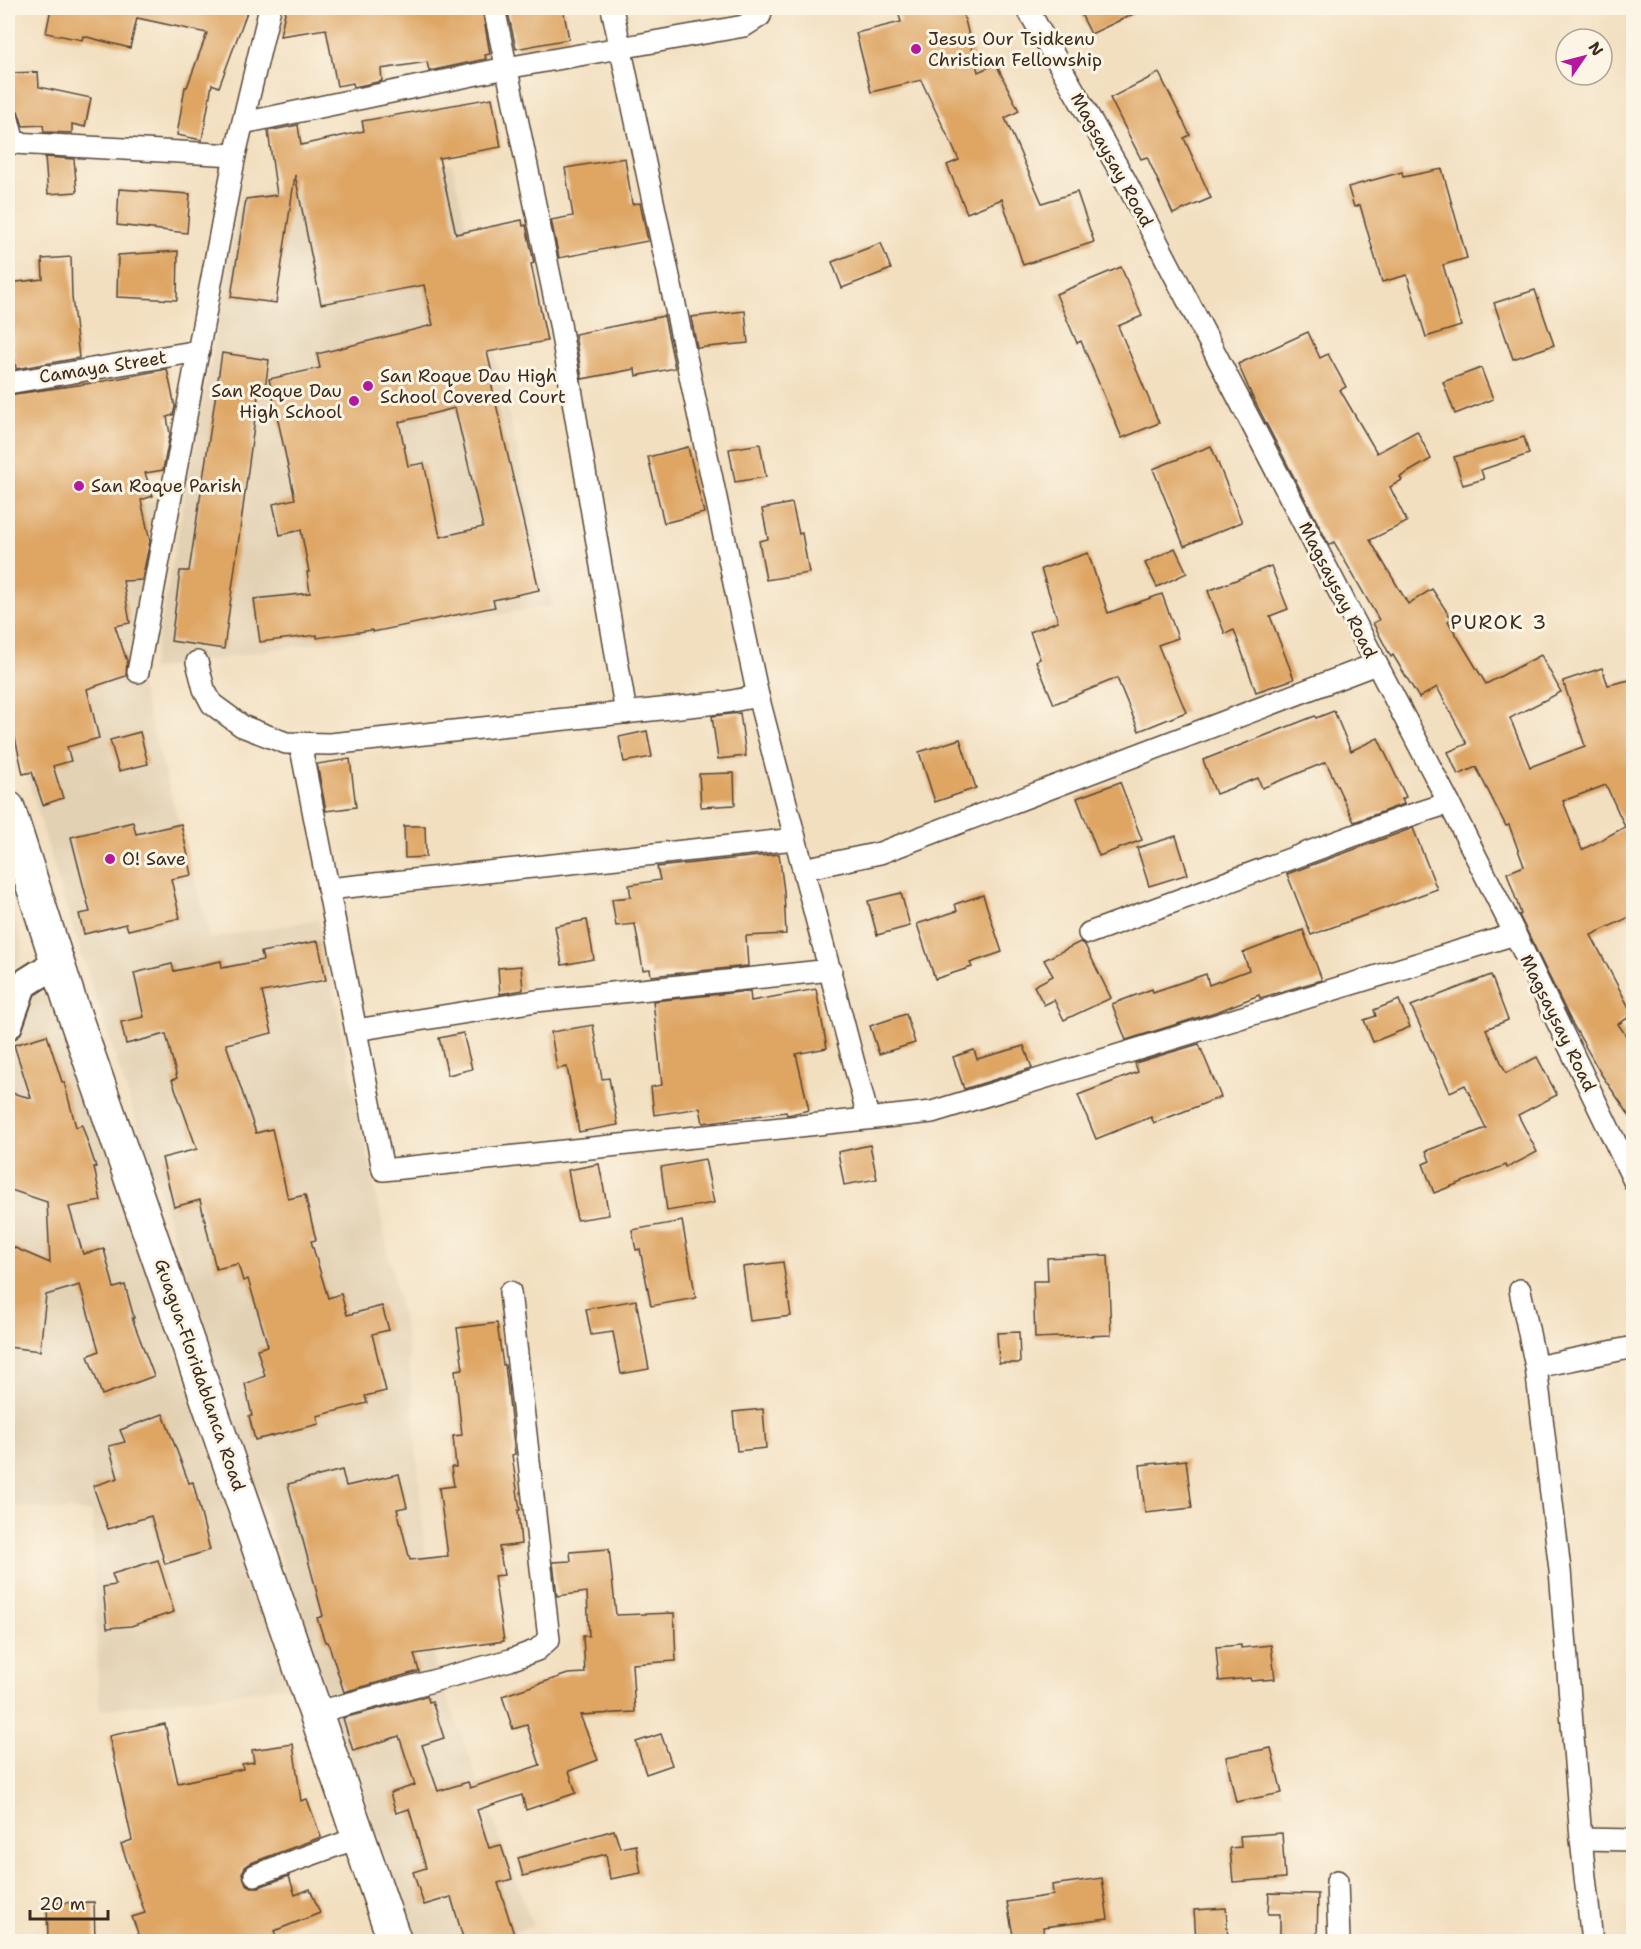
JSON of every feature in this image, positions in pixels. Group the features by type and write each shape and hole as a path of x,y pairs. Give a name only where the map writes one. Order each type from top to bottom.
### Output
{"main road":[{"name":"Guagua-Floridablanca Road","path":"8,808 57,963 318,1712 395,1941"}],"street":[{"path":"138,672 235,155 270,8"},
{"path":"494,8 561,324 626,713"},
{"path":"612,8 758,696 868,1117"},
{"path":"243,123 506,69 744,26 760,16 762,8"},
{"name":"Magsaysay Road","path":"1027,8 1125,180 1449,803 1632,1173"},
{"path":"8,119 14,143 235,155"},
{"name":"Camaya Street","path":"8,383 199,351"},
{"path":"197,662 204,689 212,704 242,726 286,743 330,744 727,702 758,696"},
{"path":"803,869 880,853 1376,664"},
{"path":"300,743 383,1170 932,1112 1515,934"},
{"path":"1089,933 1396,820 1449,803"},
{"path":"328,889 795,839"},
{"path":"8,1025 15,985 57,963"},
{"path":"356,1030 536,1001 831,970"},
{"path":"1520,1290 1536,1367 1560,1570 1581,1839 1592,1941"},
{"path":"318,1712 510,1659 537,1650 549,1639 510,1292"},
{"path":"1536,1367 1634,1347"},
{"path":"255,1875 360,1837"},
{"path":"1581,1839 1634,1840"},
{"path":"1336,1881 1339,1941"}],"shaded area":[{"name":"San Roque Dau High School","path":"452,164 552,606 152,669 242,196"},
{"path":"160,498 152,580 138,677 211,938 318,920 407,1341 435,1666 533,1926 489,1941 414,1941 298,1612 66,907 8,711 8,554 50,543 72,526"},
{"path":"8,898 23,947 18,966 8,970"},
{"path":"33,993 43,993 56,1004 292,1686 99,1710 92,1512 8,1506 8,1041 22,998"}],"building":[{"path":"51,8 235,8 247,12 219,87 212,84 202,140 177,135 185,87 187,87 207,33 137,18 130,48 83,36 82,40 46,33"},
{"path":"286,8 482,8 490,54 485,55 486,59 429,71 427,62 381,69 382,81 354,87 353,83 337,86 326,29 280,36"},
{"path":"507,8 563,8 569,39 516,49"},
{"path":"897,8 962,8 978,72 996,64 1019,111 1005,118 1042,203 1077,192 1094,242 1023,265 1002,199 967,213 947,165 959,160 921,80 871,92 856,33 901,22"},
{"path":"1078,8 1146,8 1091,34"},
{"path":"38,72 39,87 91,98 85,127 72,124 72,133 44,132 43,125 23,126 18,111 12,107 10,73"},
{"path":"1159,73 1190,135 1184,138 1211,198 1173,214 1147,157 1141,159 1110,98"},
{"path":"492,98 501,147 439,158 456,234 522,220 523,226 526,225 534,263 531,264 547,341 487,352 493,377 490,378 539,590 493,600 495,607 373,632 372,630 317,638 317,635 260,642 254,599 310,593 307,572 309,572 301,530 280,535 273,504 295,499 269,379 320,368 317,354 433,325 424,285 321,304 295,175 276,303 231,297 246,199 277,195 268,131 298,125 301,145 364,131 362,121","holes":["455,408 483,527 440,537 424,463 408,466 399,422"]},
{"path":"45,157 74,159 77,192 48,194"},
{"path":"625,158 632,204 640,203 648,241 559,258 551,220 573,216 565,168"},
{"path":"1442,169 1467,258 1443,265 1461,326 1426,337 1407,275 1382,282 1360,205 1354,207 1348,187 1402,172 1403,177"},
{"path":"119,189 190,194 187,233 117,225"},
{"path":"881,243 891,269 842,288 832,262"},
{"path":"178,251 177,300 117,297 118,255"},
{"path":"71,257 72,297 79,358 16,369 8,308 8,283 43,279 42,259"},
{"path":"1121,267 1142,316 1118,326 1159,423 1122,438 1081,341 1077,343 1056,294"},
{"path":"1535,290 1554,345 1513,359 1494,303"},
{"path":"745,311 748,343 697,348 691,317"},
{"path":"664,316 675,368 636,376 635,369 582,379 575,334"},
{"path":"1308,332 1320,358 1328,354 1346,387 1340,390 1377,453 1417,431 1431,459 1400,477 1402,480 1390,487 1407,522 1370,540 1408,604 1432,589 1451,618 1448,621 1486,684 1541,655 1561,692 1510,718 1530,767 1585,746 1563,681 1602,668 1608,685 1634,679 1634,915 1591,935 1633,1015 1618,1024 1634,1047 1634,1122 1601,1074 1571,1021 1519,915 1521,914 1507,873 1524,866 1509,825 1506,826 1476,767 1458,775 1448,752 1467,744 1437,687 1419,698 1393,655 1391,657 1373,623 1379,620 1334,542 1329,545 1252,396 1238,364","holes":["1606,785 1625,827 1582,850 1563,801"]},
{"path":"222,353 269,360 264,396 258,396 224,649 171,641 180,571 189,571"},
{"path":"1481,368 1493,399 1455,414 1443,382"},
{"path":"167,369 175,407 173,415 167,417 170,434 163,470 145,473 153,496 141,500 150,541 142,580 123,581 130,623 115,626 127,661 126,676 87,689 99,738 67,747 71,761 53,766 63,798 43,805 32,772 23,774 14,733 12,734 8,718 8,395 99,382"},
{"path":"1524,437 1529,454 1481,470 1484,479 1463,485 1454,457"},
{"path":"760,444 766,477 735,482 729,449"},
{"path":"1211,446 1242,522 1184,546 1153,469"},
{"path":"688,447 704,513 664,523 648,457"},
{"path":"792,503 799,534 802,533 809,573 766,580 759,541 768,539 762,509"},
{"path":"1175,548 1187,573 1157,587 1145,563"},
{"path":"1088,553 1108,613 1162,594 1178,638 1158,645 1186,712 1139,731 1117,678 1054,704 1036,661 1040,659 1030,632 1058,621 1041,569"},
{"path":"1271,566 1288,609 1270,616 1294,679 1256,692 1234,630 1225,634 1208,591"},
{"path":"1334,711 1351,751 1378,738 1406,797 1402,799 1404,804 1354,822 1326,762 1262,788 1258,778 1216,794 1203,760 1315,716 1316,718"},
{"path":"740,713 746,756 718,759 712,716"},
{"path":"647,731 652,757 624,762 619,737"},
{"path":"140,732 148,764 119,771 110,740"},
{"path":"960,739 976,788 935,802 919,752"},
{"path":"350,759 356,807 326,811 317,764"},
{"path":"734,773 735,805 701,807 699,774"},
{"path":"1120,782 1142,840 1099,856 1077,798"},
{"path":"133,822 136,834 181,824 192,875 171,879 180,918 128,930 126,924 84,934 79,914 90,912 71,837"},
{"path":"404,826 425,826 426,857 405,858"},
{"path":"1413,828 1437,889 1311,935 1287,874"},
{"path":"1176,836 1188,874 1149,886 1137,848"},
{"path":"779,854 786,934 746,936 748,966 651,976 650,969 643,970 635,924 616,926 612,899 631,897 629,885 660,880 657,867"},
{"path":"901,893 910,926 877,935 868,901"},
{"path":"983,895 1002,952 970,963 972,967 935,979 917,924 957,911 955,904"},
{"path":"587,920 594,959 562,965 555,926"},
{"path":"1303,930 1322,980 1260,998 1259,995 1219,1011 1126,1040 1112,1004 1152,989 1153,992 1206,974 1209,985 1249,970 1243,953"},
{"path":"318,941 326,980 262,992 272,1033 226,1044 256,1133 272,1129 288,1199 305,1195 316,1240 311,1241 328,1298 341,1294 347,1315 382,1306 389,1330 372,1334 386,1391 365,1396 367,1403 317,1416 319,1424 255,1440 245,1384 265,1376 257,1349 268,1346 248,1279 243,1281 238,1264 216,1269 200,1200 174,1207 162,1158 197,1149 172,1080 177,1078 166,1034 126,1044 121,1022 144,1017 134,973 172,964 174,971 221,961 222,968 263,960 261,952"},
{"path":"1080,942 1085,945 1111,998 1064,1020 1054,1000 1044,1005 1034,986 1053,976 1044,960"},
{"path":"521,966 523,990 500,994 498,968"},
{"path":"1491,975 1508,1020 1486,1029 1506,1073 1537,1057 1557,1095 1518,1115 1537,1152 1507,1168 1506,1165 1434,1193 1423,1164 1430,1161 1426,1151 1486,1128 1465,1085 1450,1092 1411,1006"},
{"path":"816,989 827,1048 796,1054 809,1110 787,1115 786,1112 703,1123 700,1108 654,1115 651,1087 662,1085 653,1001 750,991 751,1001"},
{"path":"1399,1000 1410,1027 1373,1042 1364,1020 1376,1016 1374,1010"},
{"path":"906,1014 915,1043 879,1054 870,1026"},
{"path":"593,1025 602,1079 609,1078 618,1125 579,1132 567,1067 557,1069 551,1032"},
{"path":"463,1033 472,1069 448,1075 439,1038"},
{"path":"47,1035 62,1082 64,1082 76,1127 82,1125 96,1167 94,1167 101,1201 69,1207 83,1254 104,1249 114,1288 125,1285 134,1318 132,1318 154,1376 102,1395 88,1356 99,1351 80,1285 46,1295 40,1351 8,1347 8,1245 50,1263 47,1202 8,1189 8,1092 31,1098 14,1045"},
{"path":"1199,1044 1221,1097 1154,1123 1151,1117 1096,1139 1078,1095 1138,1072 1135,1063"},
{"path":"1024,1046 1032,1068 964,1089 953,1057 974,1050 977,1059"},
{"path":"870,1145 877,1179 844,1185 838,1152"},
{"path":"705,1159 714,1203 667,1211 661,1167"},
{"path":"599,1164 609,1215 577,1220 568,1170"},
{"path":"682,1221 696,1298 651,1306 640,1249 636,1250 632,1230"},
{"path":"1108,1255 1111,1335 1035,1338 1033,1281 1048,1281 1047,1258"},
{"path":"783,1262 791,1316 750,1321 743,1267"},
{"path":"636,1300 649,1369 621,1374 613,1332 591,1335 586,1309"},
{"path":"497,1323 503,1365 505,1365 515,1454 512,1455 520,1510 518,1510 521,1544 499,1547 504,1575 494,1576 504,1641 414,1654 419,1671 344,1692 328,1642 325,1642 317,1618 323,1616 288,1484 342,1470 346,1486 399,1474 407,1507 397,1509 410,1560 448,1556 439,1488 454,1486 451,1467 456,1467 453,1436 462,1435 455,1370 463,1369 457,1328"},
{"path":"1019,1332 1020,1363 999,1363 997,1333"},
{"path":"763,1409 766,1448 737,1451 733,1412"},
{"path":"163,1414 189,1483 193,1482 210,1550 165,1564 151,1516 108,1529 93,1486 118,1478 109,1446 125,1442 120,1430"},
{"path":"1186,1460 1192,1508 1145,1513 1140,1465"},
{"path":"609,1549 616,1615 674,1613 676,1661 632,1664 635,1712 580,1715 598,1760 569,1771 576,1793 526,1810 522,1795 477,1810 489,1848 501,1845 512,1879 498,1883 516,1941 464,1941 451,1897 424,1905 413,1872 426,1868 409,1809 396,1813 390,1793 415,1785 399,1736 353,1751 343,1718 427,1696 429,1702 432,1701 444,1738 422,1745 438,1791 468,1782 470,1788 540,1765 527,1725 513,1729 502,1696 568,1674 585,1673 583,1636 589,1636 587,1592 557,1596 553,1562 571,1561 570,1552"},
{"path":"158,1560 174,1612 131,1626 107,1628 103,1587 116,1585 112,1574"},
{"path":"1241,1645 1241,1648 1271,1645 1275,1679 1251,1681 1250,1678 1219,1681 1216,1647"},
{"path":"165,1724 178,1783 243,1769 242,1764 254,1762 252,1750 293,1744 301,1801 307,1799 321,1837 251,1863 242,1873 246,1884 252,1887 259,1887 289,1876 295,1895 310,1889 320,1913 274,1931 278,1941 141,1941 132,1917 145,1913 121,1844 132,1840 109,1736"},
{"path":"661,1734 672,1765 646,1774 636,1742"},
{"path":"1271,1748 1282,1793 1236,1802 1226,1757"},
{"path":"614,1830 620,1848 636,1845 641,1873 610,1879 606,1854 523,1876 518,1858"},
{"path":"1282,1833 1285,1878 1233,1882 1230,1848 1241,1847 1240,1836"},
{"path":"1102,1878 1108,1919 1043,1927 1045,1941 1014,1941 1007,1902 1053,1895 1052,1885"},
{"path":"1269,1893 1318,1894 1317,1941 1280,1941 1280,1914 1268,1914"},
{"path":"94,1902 95,1941 48,1941 47,1903"},
{"path":"1226,1908 1228,1941 1196,1941 1194,1910"}],"place":[{"name":"Jesus Our Tsidkenu Christian Fellowship","path":"916,49"},
{"name":"San Roque Dau High School Covered Court","path":"368,386"},
{"name":"San Roque Dau High School","path":"354,401"},
{"name":"San Roque Parish","path":"79,486"},
{"name":"O! Save","path":"110,859"}],"district":[{"name":"PUROK 3","path":"1499,622"}]}
